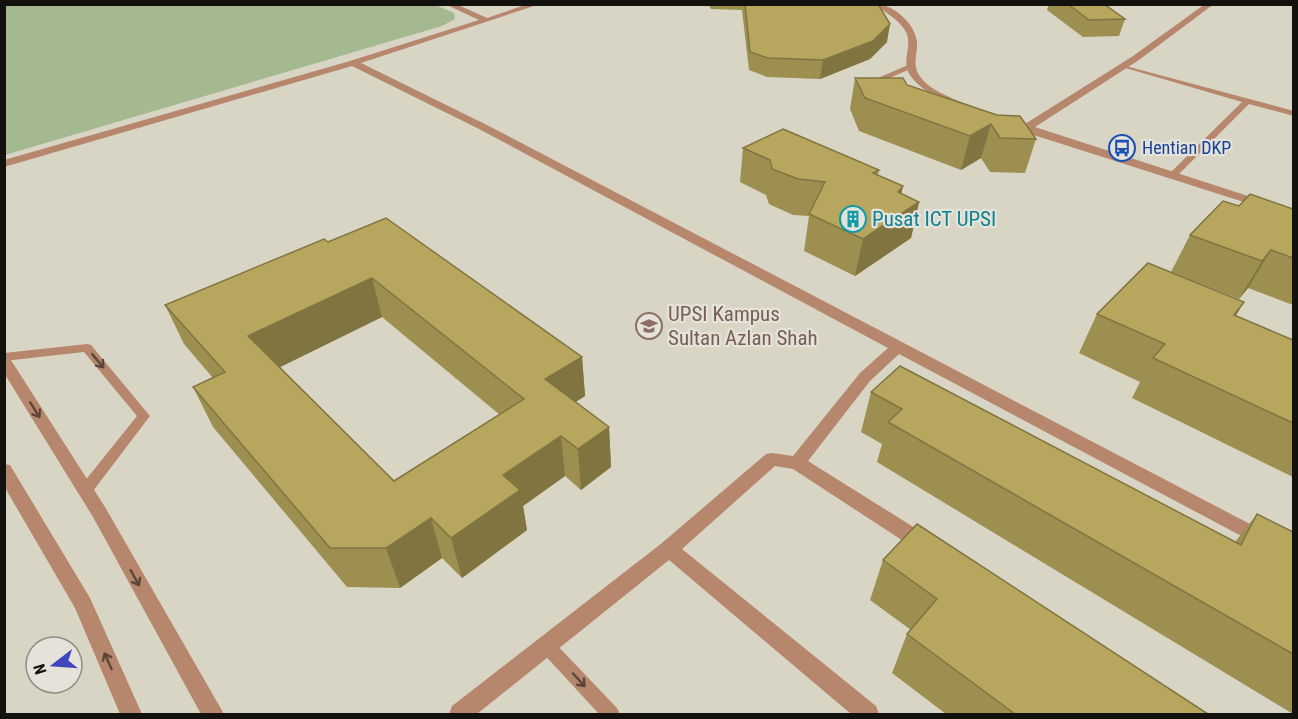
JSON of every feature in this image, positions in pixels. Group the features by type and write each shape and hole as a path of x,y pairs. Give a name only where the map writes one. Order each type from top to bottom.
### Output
{"street":[{"path":"448,4 486,20"},
{"path":"4,164 353,63 537,4"},
{"path":"878,4 899,19 910,31 911,67 916,78 928,88 981,112"},
{"path":"1021,132 1124,66 1211,4"},
{"path":"353,63 483,127 1293,556"},
{"path":"1003,120 1021,132 1172,176 1293,215"},
{"path":"797,463 865,377 898,347"},
{"path":"4,359 85,491 213,714"},
{"path":"463,713 669,549 772,459 797,463 938,553"},
{"path":"4,470 83,604 131,714"},
{"path":"669,549 868,714"}],"lane":[{"path":"1124,66 1293,114"},
{"path":"857,90 880,78 911,67"},
{"path":"1172,176 1246,100"},
{"path":"4,359 87,348 144,416 85,491"},
{"path":"547,646 610,714"}],"shaded area":[{"name":"UPSI Kampus Sultan Azlan Shah","path":"4,5 1293,5 1293,714 5,714"}],"green space":[{"path":"433,4 454,13 455,19 442,26 5,155 5,5"}],"building":[{"path":"745,4 878,4 890,24 873,41 823,60 768,58 750,52"},
{"path":"1068,4 1104,4 1125,19 1089,20"},
{"path":"855,78 903,78 907,85 997,115 1020,116 1036,139 1000,138 991,124 970,136 865,98"},
{"path":"783,129 879,170 873,173 903,186 898,192 919,202 863,239 809,214 825,182 798,179 772,169 770,160 743,148"},
{"path":"1250,194 1293,209 1293,258 1271,250 1262,261 1190,235 1223,201 1239,206"},
{"path":"386,218 582,357 545,379 609,427 578,449 561,436 503,475 520,490 451,538 431,518 386,548 330,548 193,387 225,372 165,305 324,239 328,242","holes":["372,278 524,399 394,481 248,336"]},
{"path":"1148,263 1244,302 1234,315 1293,340 1293,423 1153,358 1165,344 1097,314"},
{"path":"900,366 1241,545 1257,514 1293,532 1293,654 888,422 902,409 871,392"},
{"path":"917,524 1208,714 1015,714 907,634 937,599 883,560"}],"place":[{"name":"Hentian DKP","path":"1122,148"},
{"name":"Pusat ICT UPSI","path":"853,219"},
{"name":"UPSI Kampus Sultan Azlan Shah","path":"649,326"}]}
